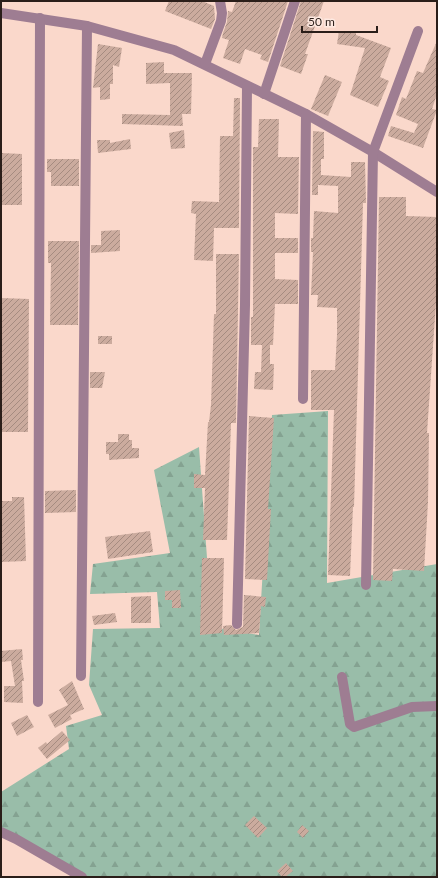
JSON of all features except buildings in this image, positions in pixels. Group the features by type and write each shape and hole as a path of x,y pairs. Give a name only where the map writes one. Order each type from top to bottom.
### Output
{"street":[{"path":"205,64 221,21 222,13 220,1"},
{"path":"264,94 295,1"},
{"path":"1,13 87,26 174,50 306,114 373,152 437,192"},
{"path":"38,702 40,18"},
{"path":"81,676 87,26"},
{"path":"366,585 373,152 418,31"},
{"path":"237,624 245,305 247,86"},
{"path":"303,399 306,114"},
{"path":"342,677 350,724 354,727 412,707 437,706"},
{"path":"1,832 82,877"}],"green space":[{"path":"328,411 327,583 437,564 437,877 84,877 1,830 1,792 69,749 66,726 102,715 89,685 93,629 160,628 157,592 90,594 93,564 170,553 154,470 199,447 212,627 259,635 272,415"}]}
